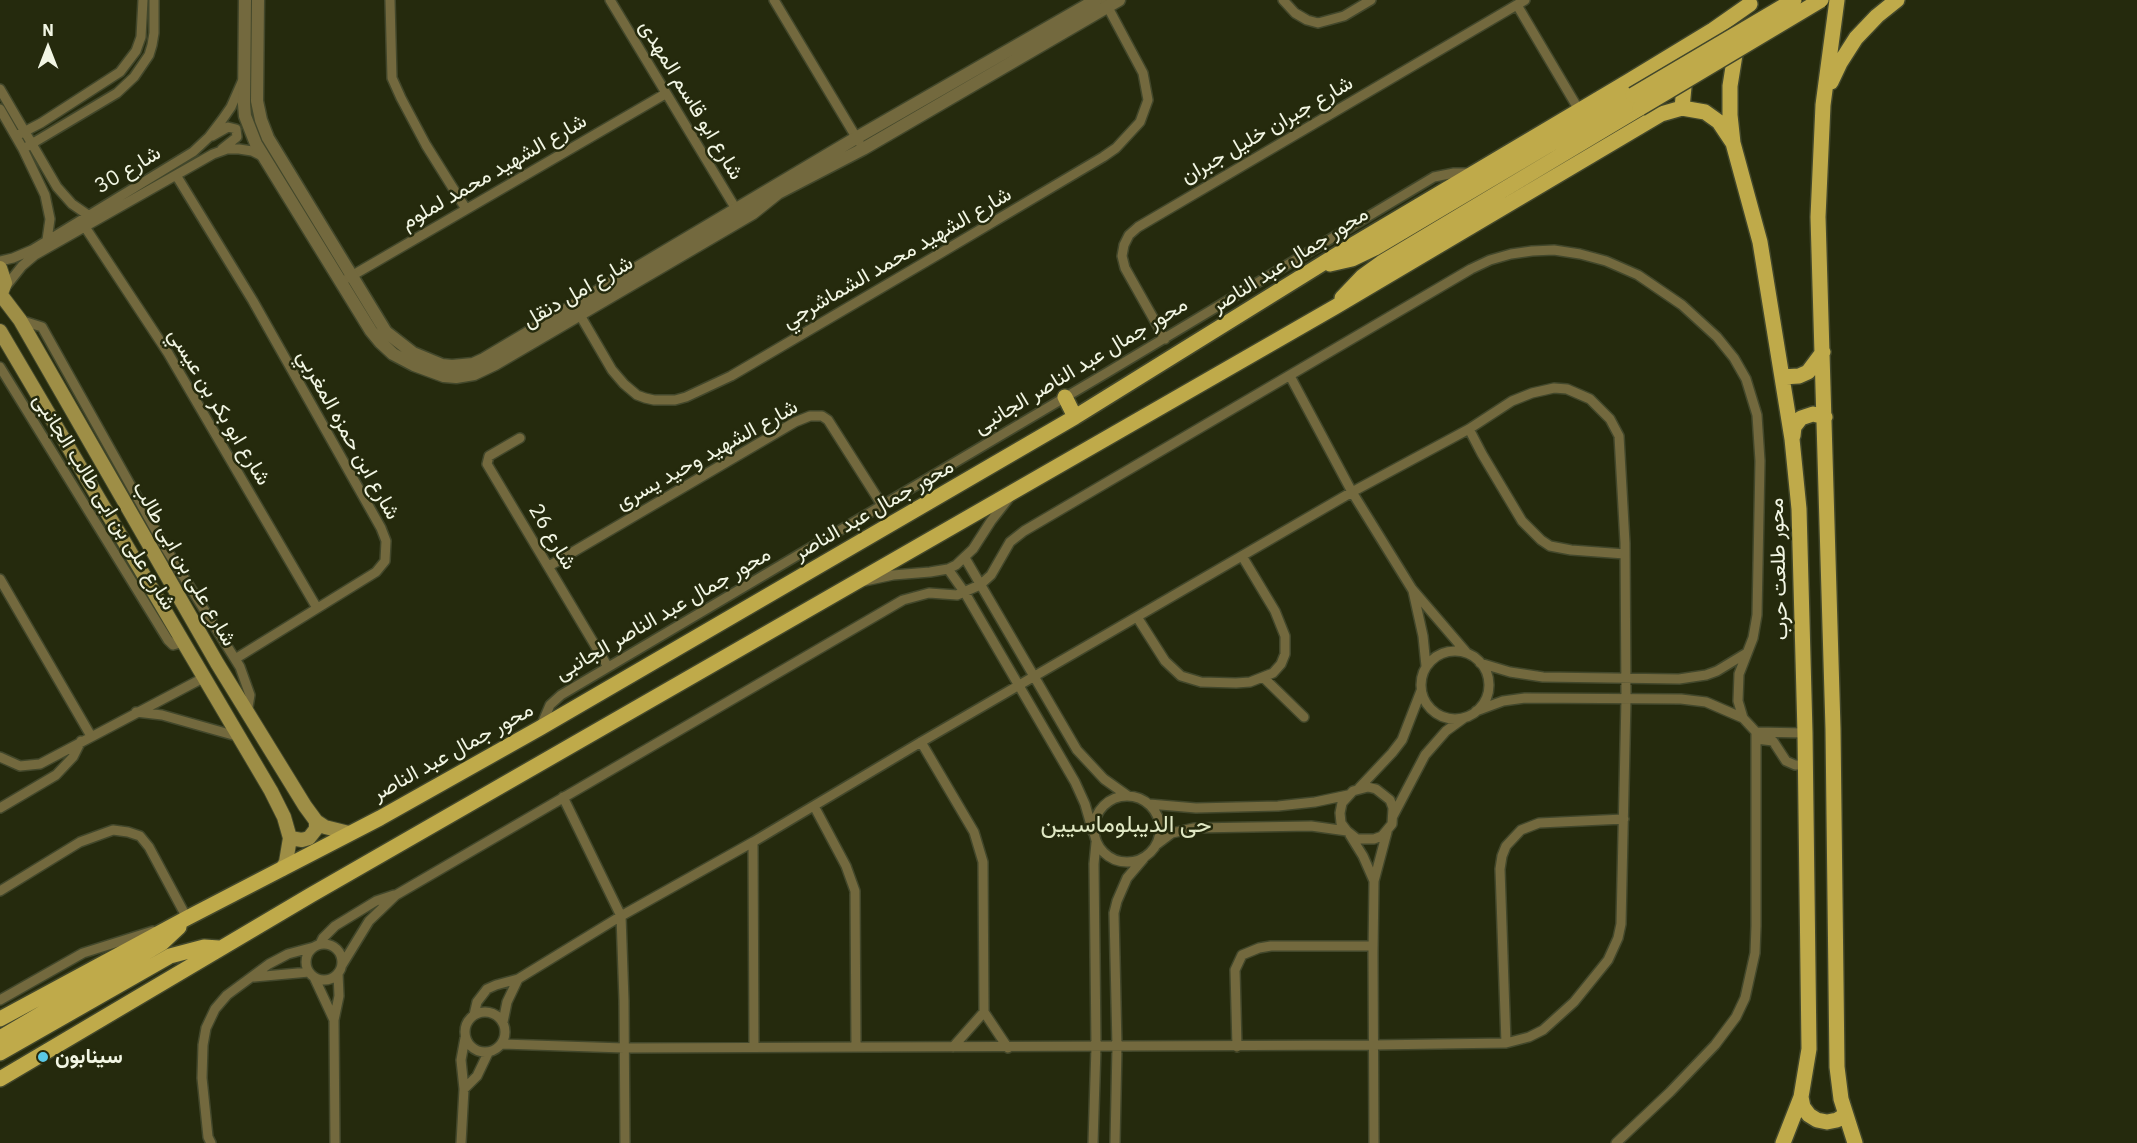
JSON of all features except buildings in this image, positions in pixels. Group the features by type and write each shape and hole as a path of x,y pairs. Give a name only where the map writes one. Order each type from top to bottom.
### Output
{"main road":[{"path":"1335,308 1355,283 1381,264 1794,0"},
{"path":"1321,266 1352,259 1376,248 1821,0"},
{"path":"1837,0 1823,105 1818,217 1833,729 1837,1067 1845,1115 1855,1143"},
{"path":"1823,105 1833,77 1847,50 1866,27 1897,0"},
{"name":"محور جمال عبد الناصر","path":"0,1019 349,833 540,728 1075,417 1663,61 1752,2"},
{"name":"محور طلعت حرب","path":"1752,2 1740,31 1733,58 1730,96 1733,143 1761,242 1792,439 1799,509 1806,733 1808,1065 1801,1097 1783,1143"},
{"path":"1663,61 1675,69 1682,81 1685,94 1682,108"},
{"path":"0,1080 220,948 1335,308 1661,114 1682,108 1697,110 1719,122 1733,143"},
{"path":"0,268 4,279 2,294"},
{"name":"شارع على بن ابى طالب","path":"2,294 71,394 160,551 189,613 247,713 316,821"},
{"path":"0,331 20,320"},
{"name":"شارع على بن ابى طالب","path":"0,331 271,791 284,817 290,838"},
{"path":"1782,377 1798,376 1808,372 1823,352"},
{"path":"1065,397 1075,417"},
{"path":"1792,439 1794,427 1801,418 1813,414 1825,417"},
{"path":"189,613 202,605"},
{"path":"282,869 286,862 290,838 302,840 309,838 316,829 316,821 336,831 349,833"},
{"path":"0,1038 162,944 176,932 181,921"},
{"path":"0,1053 162,960 197,948 220,948"},
{"path":"1801,1097 1803,1107 1817,1120 1827,1122 1845,1115"}],"street":[{"path":"20,134 120,72 136,51 141,37 143,0"},
{"path":"28,146 117,93 134,77 149,55 152,45 154,0"},
{"name":"شارع امل دنقل","path":"245,0 245,117 264,157 346,279"},
{"name":"شارع امل دنقل","path":"258,0 257,101 268,138 346,279 370,331 385,347 414,365 450,377 469,376 480,372 577,310 778,193 1096,0"},
{"path":"390,0 392,78 400,98 426,145 466,209"},
{"name":"شارع ابو قاسم المهدى","path":"610,0 739,214"},
{"path":"774,0 860,143"},
{"name":"شارع امل دنقل","path":"860,143 1106,3 1119,0"},
{"path":"1283,0 1295,13 1318,23 1344,16 1371,0"},
{"path":"1521,2 1579,111"},
{"name":"شارع جبران خليل جبران","path":"1165,339 1125,268 1122,256 1129,235 1138,227 1521,2"},
{"name":"شارع الشهيد محمد الشماشرجي","path":"577,310 618,378 630,390 645,398 664,400 686,397 731,376 1103,157 1132,133 1146,108 1147,87 1143,73 1106,3"},
{"name":"شارع 30","path":"0,261 22,254 184,158 209,137 231,107 244,77"},
{"path":"0,89 20,134"},
{"name":"شارع الشهيد محمد لملوم","path":"346,279 665,94"},
{"path":"0,109 57,188 72,204 88,215"},
{"path":"209,137 228,127 236,129 237,137 220,151"},
{"path":"28,146 48,207 50,219 47,240"},
{"name":"شارع 30","path":"2,294 30,259 220,151 233,148 246,149 264,157"},
{"name":"محور جمال عبد الناصر الجانبى","path":"540,728 555,699 608,667 1165,339 1434,177 1454,173 1473,174"},
{"name":"شارع ابن حمزه المغربي","path":"176,175 253,302 381,528 386,541 387,555 381,567 235,659"},
{"name":"شارع ابو بكر بن عيسي","path":"85,227 168,353 317,608"},
{"path":"252,977 311,975 327,980 340,969 369,921 396,895 903,600 928,593 950,595 965,593 980,585 991,575 1010,542 1024,531 1471,269 1501,257 1532,250 1554,250 1606,261 1638,274 1675,300 1718,337 1746,379 1757,415 1760,439 1758,587 1755,628 1739,674 1737,687 1743,718 1756,736 1755,953 1745,998 1736,1017 1715,1046 1616,1143"},
{"name":"شارع على بن ابى طالب الجانبى","path":"0,367 170,643 174,645 184,642"},
{"path":"1290,376 1352,492 1412,589 1486,672 1489,682 1488,693 1484,703 1476,711"},
{"path":"474,1015 477,1002 487,989 518,980 621,916 753,842 1352,492 1469,429 1512,401 1554,388 1567,389 1590,399 1610,419 1619,436 1625,554 1626,699 1623,901 1618,938 1614,948 1591,982 1551,1023 1529,1037 1506,1043 1237,1047 624,1048 502,1044"},
{"name":"شارع الشهيد وحيد يسرى","path":"549,566 795,422 810,416 822,416 828,420 882,505"},
{"path":"1469,429 1522,521 1541,540 1550,546 1571,550 1625,554"},
{"name":"شارع 26","path":"520,438 489,456 487,464 608,667"},
{"path":"851,584 893,575 948,569 965,558 1016,490"},
{"name":"شارع على بن ابى طالب الجانبى","path":"160,551 202,605 235,659 249,688 250,701 247,713"},
{"path":"1137,617 1165,661 1181,676 1201,682 1221,683 1250,682 1273,673 1281,664 1286,645 1285,636 1275,611 1242,556"},
{"path":"965,558 1084,760 1104,779 1128,796"},
{"path":"948,569 965,593 1081,794 1096,843 1102,853 1122,863 1144,858"},
{"path":"0,579 91,735"},
{"path":"1374,881 1363,856 1341,823 1340,813 1342,803 1348,795 1359,788 1402,740 1421,691 1421,681 1426,666 1423,636 1412,589"},
{"path":"1426,666 1439,655 1450,651 1466,652"},
{"path":"1480,663 1510,672 1543,677 1679,680 1717,671 1746,654"},
{"path":"0,757 20,766 40,764 136,711 205,677"},
{"path":"1264,678 1304,717"},
{"path":"1421,691 1430,708 1437,714 1455,719 1464,717"},
{"path":"1374,1143 1374,881 1393,816 1425,755 1446,731 1464,717 1512,699 1694,700 1718,706 1743,718"},
{"path":"136,711 162,715 240,737"},
{"path":"1756,736 1806,733"},
{"path":"1756,736 1773,741 1786,761 1794,765 1806,765"},
{"path":"0,808 56,775 73,757 81,741"},
{"path":"921,742 974,832 980,849 983,873 984,1012 1008,1048"},
{"path":"1359,788 1376,789 1384,793 1390,800 1393,816"},
{"path":"1149,804 1196,808 1278,806 1348,795"},
{"path":"1093,832 1094,821 1106,803 1128,796 1139,798 1149,804 1160,823 1160,834 1156,845"},
{"path":"563,797 621,916 625,1143"},
{"path":"814,806 846,866 855,891 856,1047"},
{"path":"1506,1043 1500,869 1506,846 1521,830 1539,823 1624,819"},
{"path":"1115,1143 1117,1047 1114,912 1126,879 1144,858 1172,833 1194,828 1311,826 1348,833 1357,839 1374,839 1388,830"},
{"path":"0,891 85,840 112,830 128,832 140,836 149,847 181,921 83,953 0,1000"},
{"path":"753,842 754,1047"},
{"path":"1093,1143 1096,1047 1094,864 1096,843"},
{"path":"334,1020 311,975 306,959 335,926 375,901 396,895"},
{"path":"211,1143 206,1125 202,1078 206,1028 215,1009 227,995 269,964 288,954 317,945 334,947 342,958 334,1020 335,1143"},
{"path":"1237,1047 1234,970 1242,955 1271,946 1373,946"},
{"path":"465,1035 473,1049 480,1052 488,1053 496,1050 502,1044 506,1037 503,1022 507,1002 518,980"},
{"path":"460,1143 464,1089 461,1060 468,1021 474,1015 490,1012 503,1022"},
{"path":"953,1047 984,1012"},
{"path":"464,1089 477,1076 488,1053"}],"place":[{"name":"سينابون","path":"43,1057"}],"district":[{"name":"حى الديبلوماسيين","path":"1126,825"}]}
